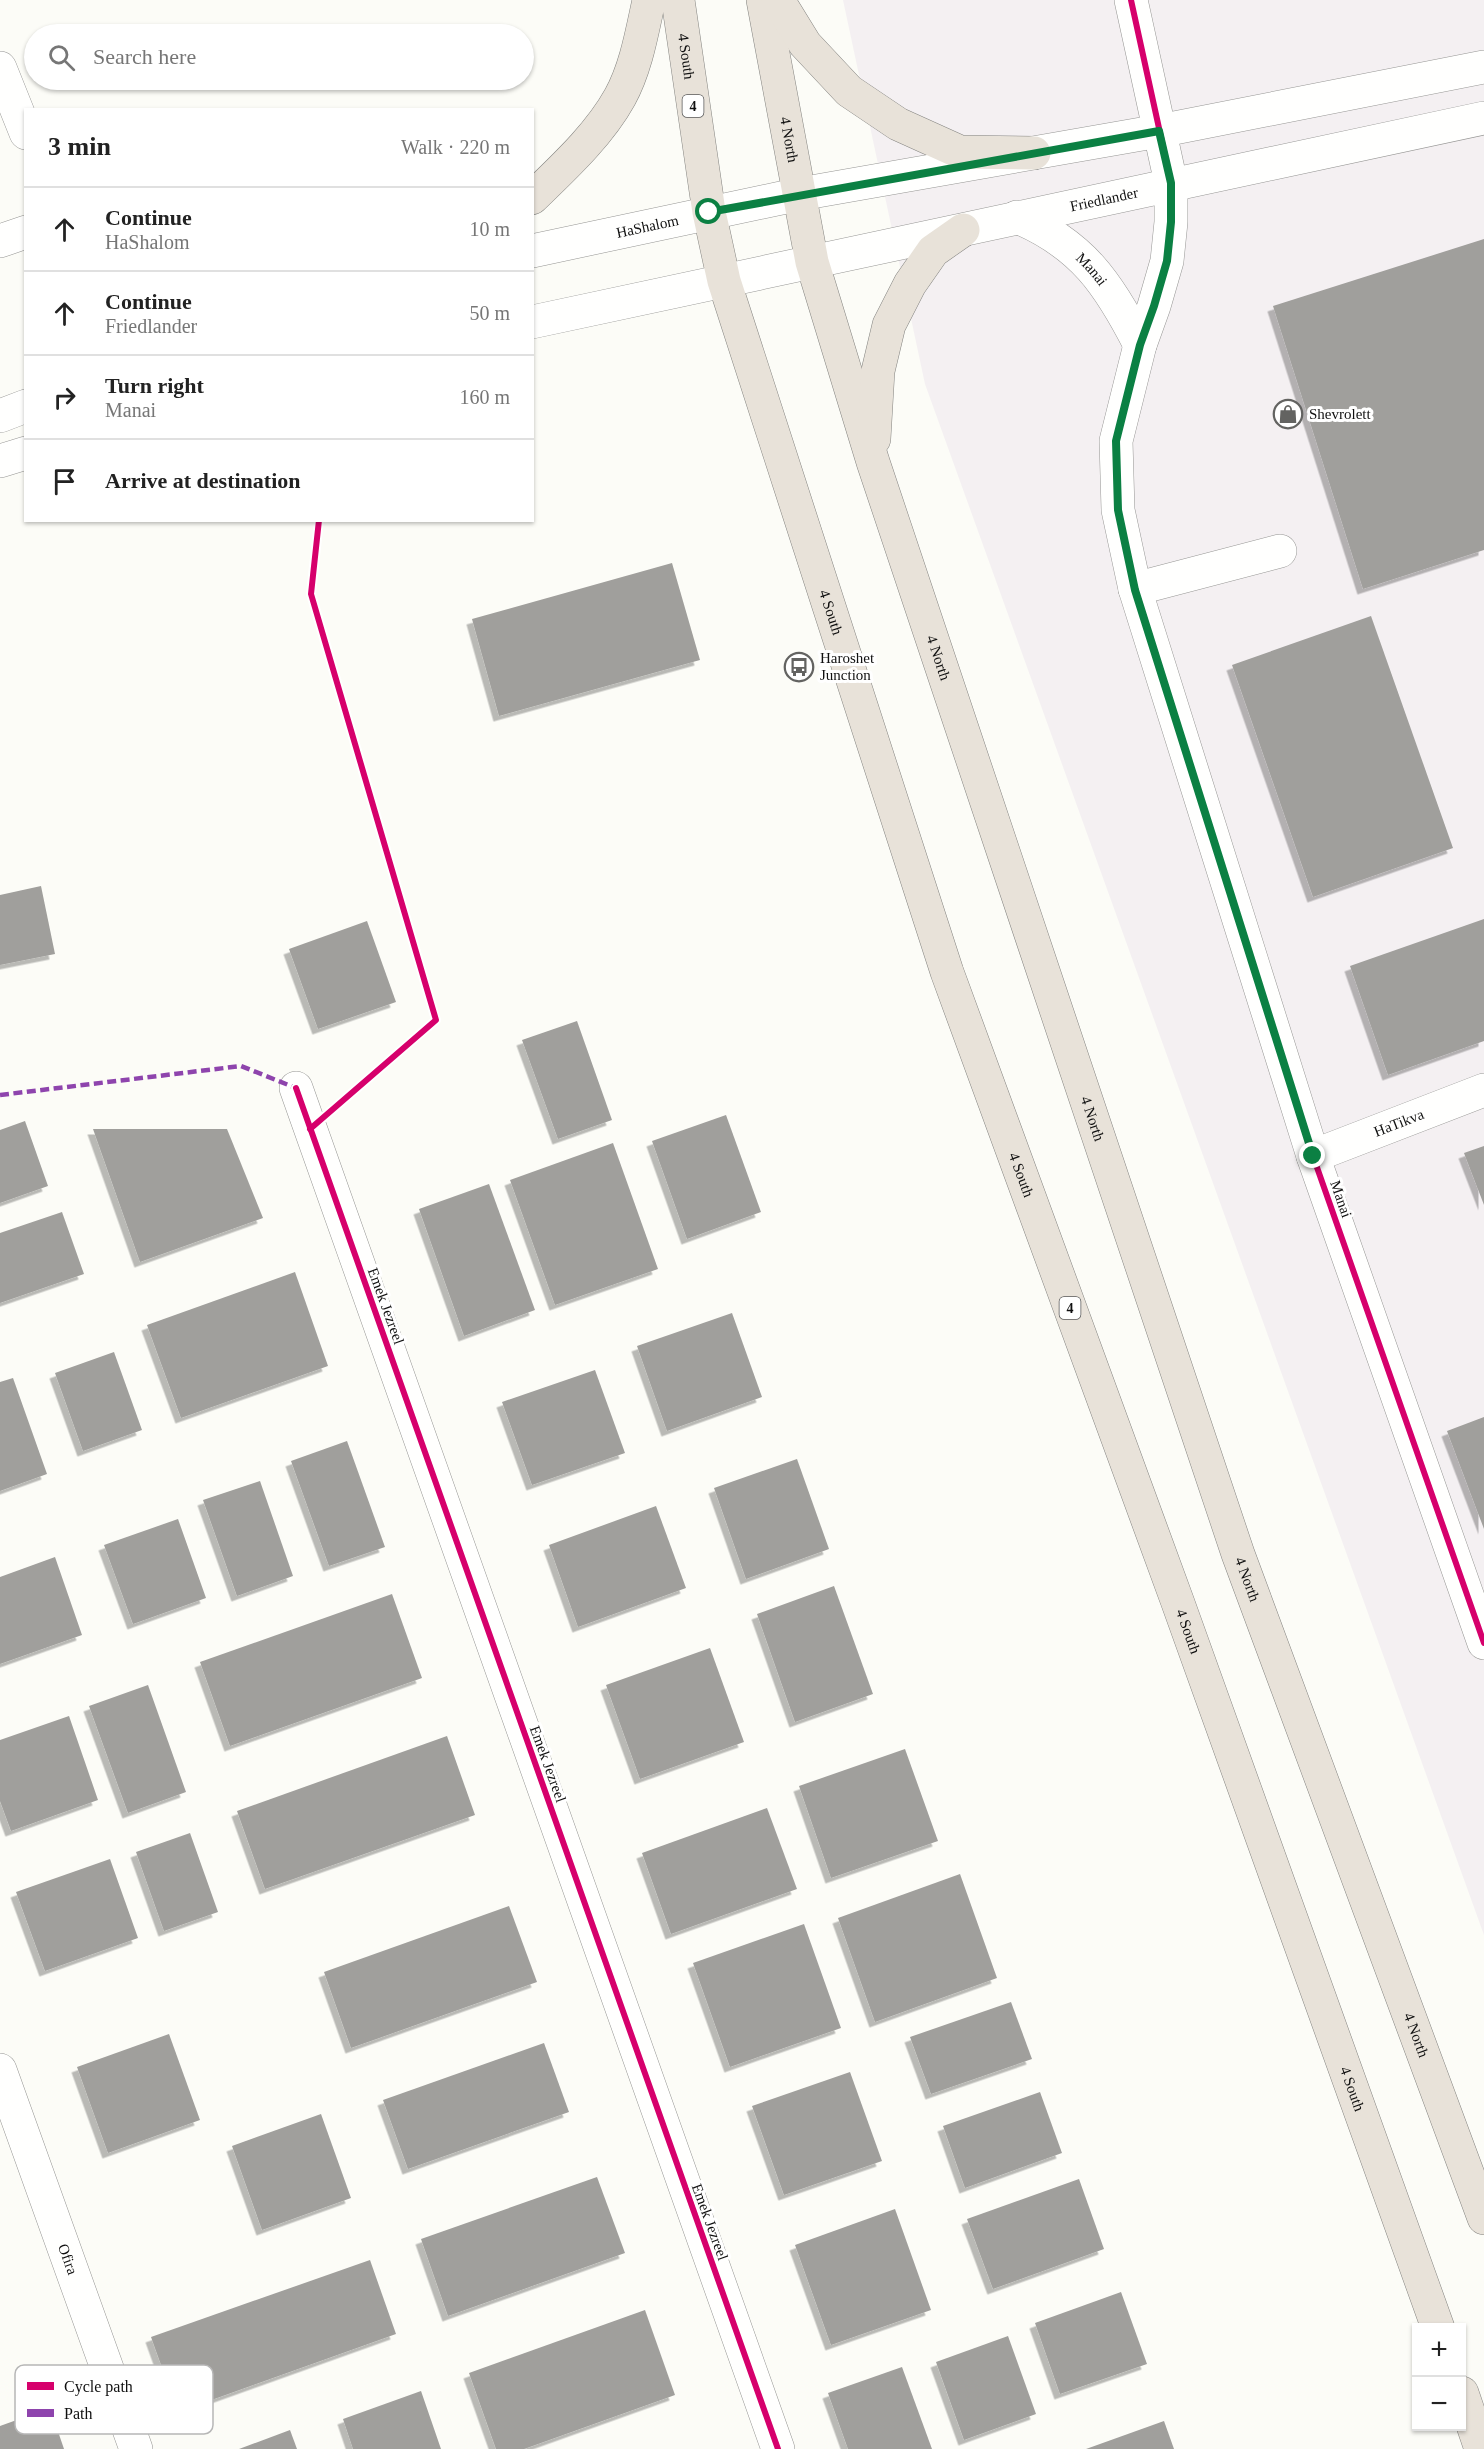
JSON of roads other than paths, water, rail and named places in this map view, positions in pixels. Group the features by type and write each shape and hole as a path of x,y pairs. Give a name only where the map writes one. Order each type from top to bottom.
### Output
{"highway":[{"path":"534,196 592,135 620,97 637,54 649,0"},
{"name":"4 South","path":"678,0 709,212 724,281 947,972 1178,1603 1436,2323"},
{"name":"4 North","path":"764,0 812,262 873,462 1238,1554 1484,2218"},
{"path":"778,0 805,44 849,91 898,124 960,152 1034,153"},
{"path":"873,462 878,371 889,325 910,284 933,251 963,230"},
{"path":"1466,2406 1482,2449"}],"street":[{"name":"Manai","path":"1131,0 1171,183 1171,222 1167,261 1140,345 1116,441 1118,510 1135,590 1313,1156 1484,1643"},
{"path":"800,194 1159,131 1484,67"},
{"path":"0,68 24,128"},
{"name":"Friedlander","path":"724,281 1171,183 1484,118"},
{"name":"HaShalom","path":"534,251 800,194"},
{"name":"Manai","path":"1017,217 1046,229 1072,249 1099,276 1123,310 1140,345"},
{"path":"0,241 24,233"},
{"path":"534,321 724,281"},
{"path":"0,416 24,407"},
{"path":"0,461 24,454"},
{"path":"1135,590 1280,551"},
{"name":"Emek Jezreel","path":"296,1088 778,2449"},
{"name":"HaTikva","path":"1313,1156 1484,1090"},
{"name":"Ofira","path":"0,2070 106,2365"},
{"name":"Ofira","path":"131,2434 136,2449"}],"place":[{"name":"Shevrolett","path":"1288,414"},
{"name":"Haroshet Junction","path":"799,667"}]}
